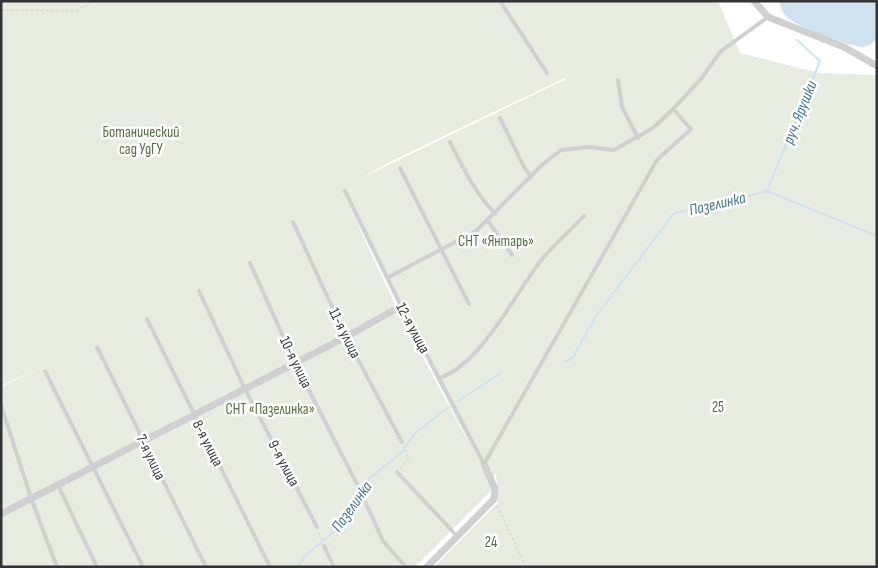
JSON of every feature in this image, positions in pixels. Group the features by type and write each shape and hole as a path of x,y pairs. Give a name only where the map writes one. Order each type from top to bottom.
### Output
{"street":[{"path":"754,1 768,17 844,47 877,66"},
{"path":"1,514 346,337 401,306"},
{"path":"427,567 494,499 495,489 484,464"}],"lane":[{"path":"500,1 547,72"},
{"path":"387,278 476,231 542,165 561,150 589,147 614,150 653,128 701,79 721,51 768,17"},
{"path":"618,80 622,107 638,138"},
{"path":"484,464 657,160 691,129 673,109"},
{"path":"500,118 524,167 531,177"},
{"path":"450,142 471,184 495,214"},
{"path":"400,168 469,304"},
{"name":"12-я улица","path":"344,191 401,306 484,464"},
{"path":"440,378 451,374 480,348 540,262 584,216"},
{"path":"488,221 512,255"},
{"name":"11-я улица","path":"293,222 346,337 402,442"},
{"name":"10-я улица","path":"250,263 295,363 358,486 383,541 406,567"},
{"name":"9-я улица","path":"199,291 245,389 317,527"},
{"name":"8-я улица","path":"147,319 270,567"},
{"name":"7-я улица","path":"97,347 206,567"},
{"path":"45,371 143,567"},
{"path":"1,405 57,567"},
{"path":"397,472 458,536"},
{"path":"58,485 97,567"},
{"path":"324,546 334,567"}],"path":[{"path":"1,10 76,11 93,1"},
{"path":"397,472 409,459 405,451"},
{"path":"494,499 526,567"}],"green space":[{"path":"1,1 718,1 740,53 819,73 877,75 877,567 434,567 498,502 496,472 490,483 491,491 415,567 1,567 1,387 51,362 1,386","holes":["566,79 357,180 394,160","351,210 473,451 397,309"]}],"water":[{"path":"780,1 877,1 876,39 863,47 824,36 788,18 782,11"}],"waterway":[{"name":"руч. Ярушки","path":"767,191 820,61 797,40"},
{"name":"Пазелинка","path":"565,361 572,359 596,316 674,213 703,208 767,191 877,236"},
{"name":"Пазелинка","path":"458,401 501,373"},
{"name":"Пазелинка","path":"298,567 304,557 337,529 342,520 351,511 364,483 401,453 415,433 449,407"}],"park label":[{"name":"Ботанический сад УдГУ","path":"141,140"},
{"name":"СНТ «Янтарь»","path":"496,241"},
{"name":"25","path":"718,407"},
{"name":"СНТ «Пазелинка»","path":"270,409"},
{"name":"24","path":"491,542"}]}
